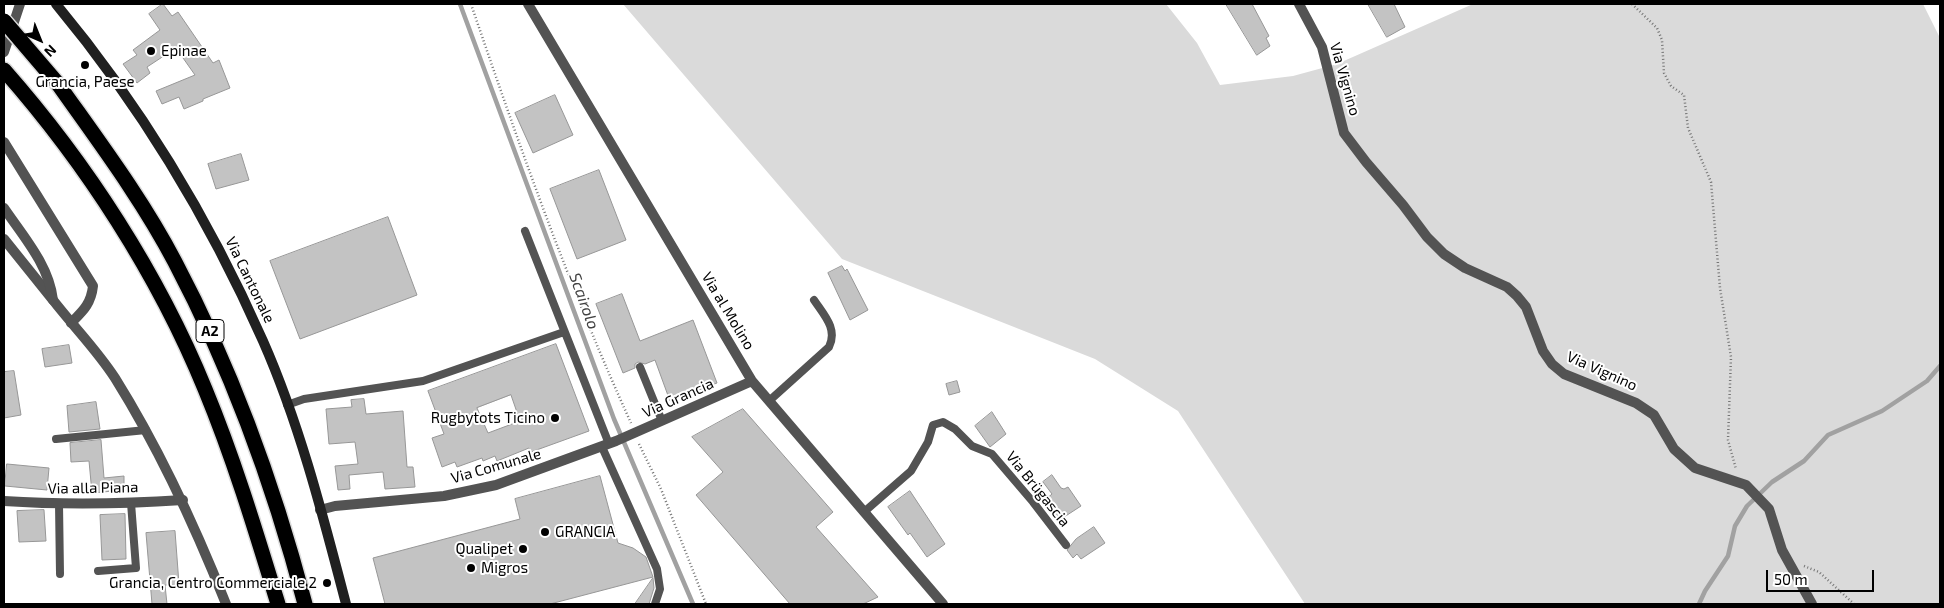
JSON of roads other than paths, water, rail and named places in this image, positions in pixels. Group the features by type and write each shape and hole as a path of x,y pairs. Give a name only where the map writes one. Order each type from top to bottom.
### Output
{"highway":[{"name":"A2","path":"4,21 58,84 134,195 174,260 209,330 236,392 276,504 305,604"},
{"name":"A2","path":"4,70 34,104 94,186 150,276 185,343 206,390 250,511 278,604"}],"main road":[{"name":"Via Cantonale","path":"56,4 96,53 149,130 185,188 222,256 263,342 287,405 320,510 346,604"}],"street":[{"path":"4,52 20,4"},
{"name":"Via al Molino","path":"528,4 752,381 943,604"},
{"name":"Via Vignino","path":"1299,4 1322,47 1344,133 1366,162 1403,204 1427,237 1451,259 1465,268 1507,287 1517,296 1526,307 1543,351 1552,364 1564,374 1636,403 1654,415 1674,448 1695,468 1749,488 1769,509 1782,550 1812,604"},
{"path":"4,142 92,286 91,298 71,323"},
{"path":"4,208 43,267 51,285 53,300"},
{"path":"4,239 114,376 146,430 183,500 226,604"},
{"name":"Via Grancia","path":"609,444 752,381"},
{"name":"Via Comunale","path":"320,510 335,506 444,496 496,485 609,444"},
{"name":"Via alla Piana","path":"4,501 59,504 183,500"}],"lane":[{"path":"525,232 657,569 660,589 656,604"},
{"path":"769,401 829,347 832,339 832,330 829,322 814,300"},
{"path":"287,405 304,399 423,380 564,332"},
{"path":"640,367 662,421"},
{"name":"Via Brügascia","path":"864,512 911,471 928,442 933,425 944,422 955,429 972,446 992,454 1033,502 1066,545"},
{"path":"56,439 146,430"},
{"path":"98,571 136,568 131,503"},
{"path":"59,504 60,574"}],"waterway":[{"name":"Scairolo","path":"460,4 614,419 693,604"},
{"path":"1699,604 1705,591 1728,556 1735,526 1747,506 1772,482 1804,461 1828,435 1882,411 1927,381 1940,366"}],"place":[{"name":"Epinae","path":"151,51"},
{"name":"Grancia, Paese","path":"85,65"},
{"name":"Rugbytots Ticino","path":"555,418"},
{"name":"GRANCIA","path":"545,532"},
{"name":"Qualipet","path":"523,549"},
{"name":"Migros","path":"471,568"},
{"name":"Grancia, Centro Commerciale 2","path":"327,583"}]}
